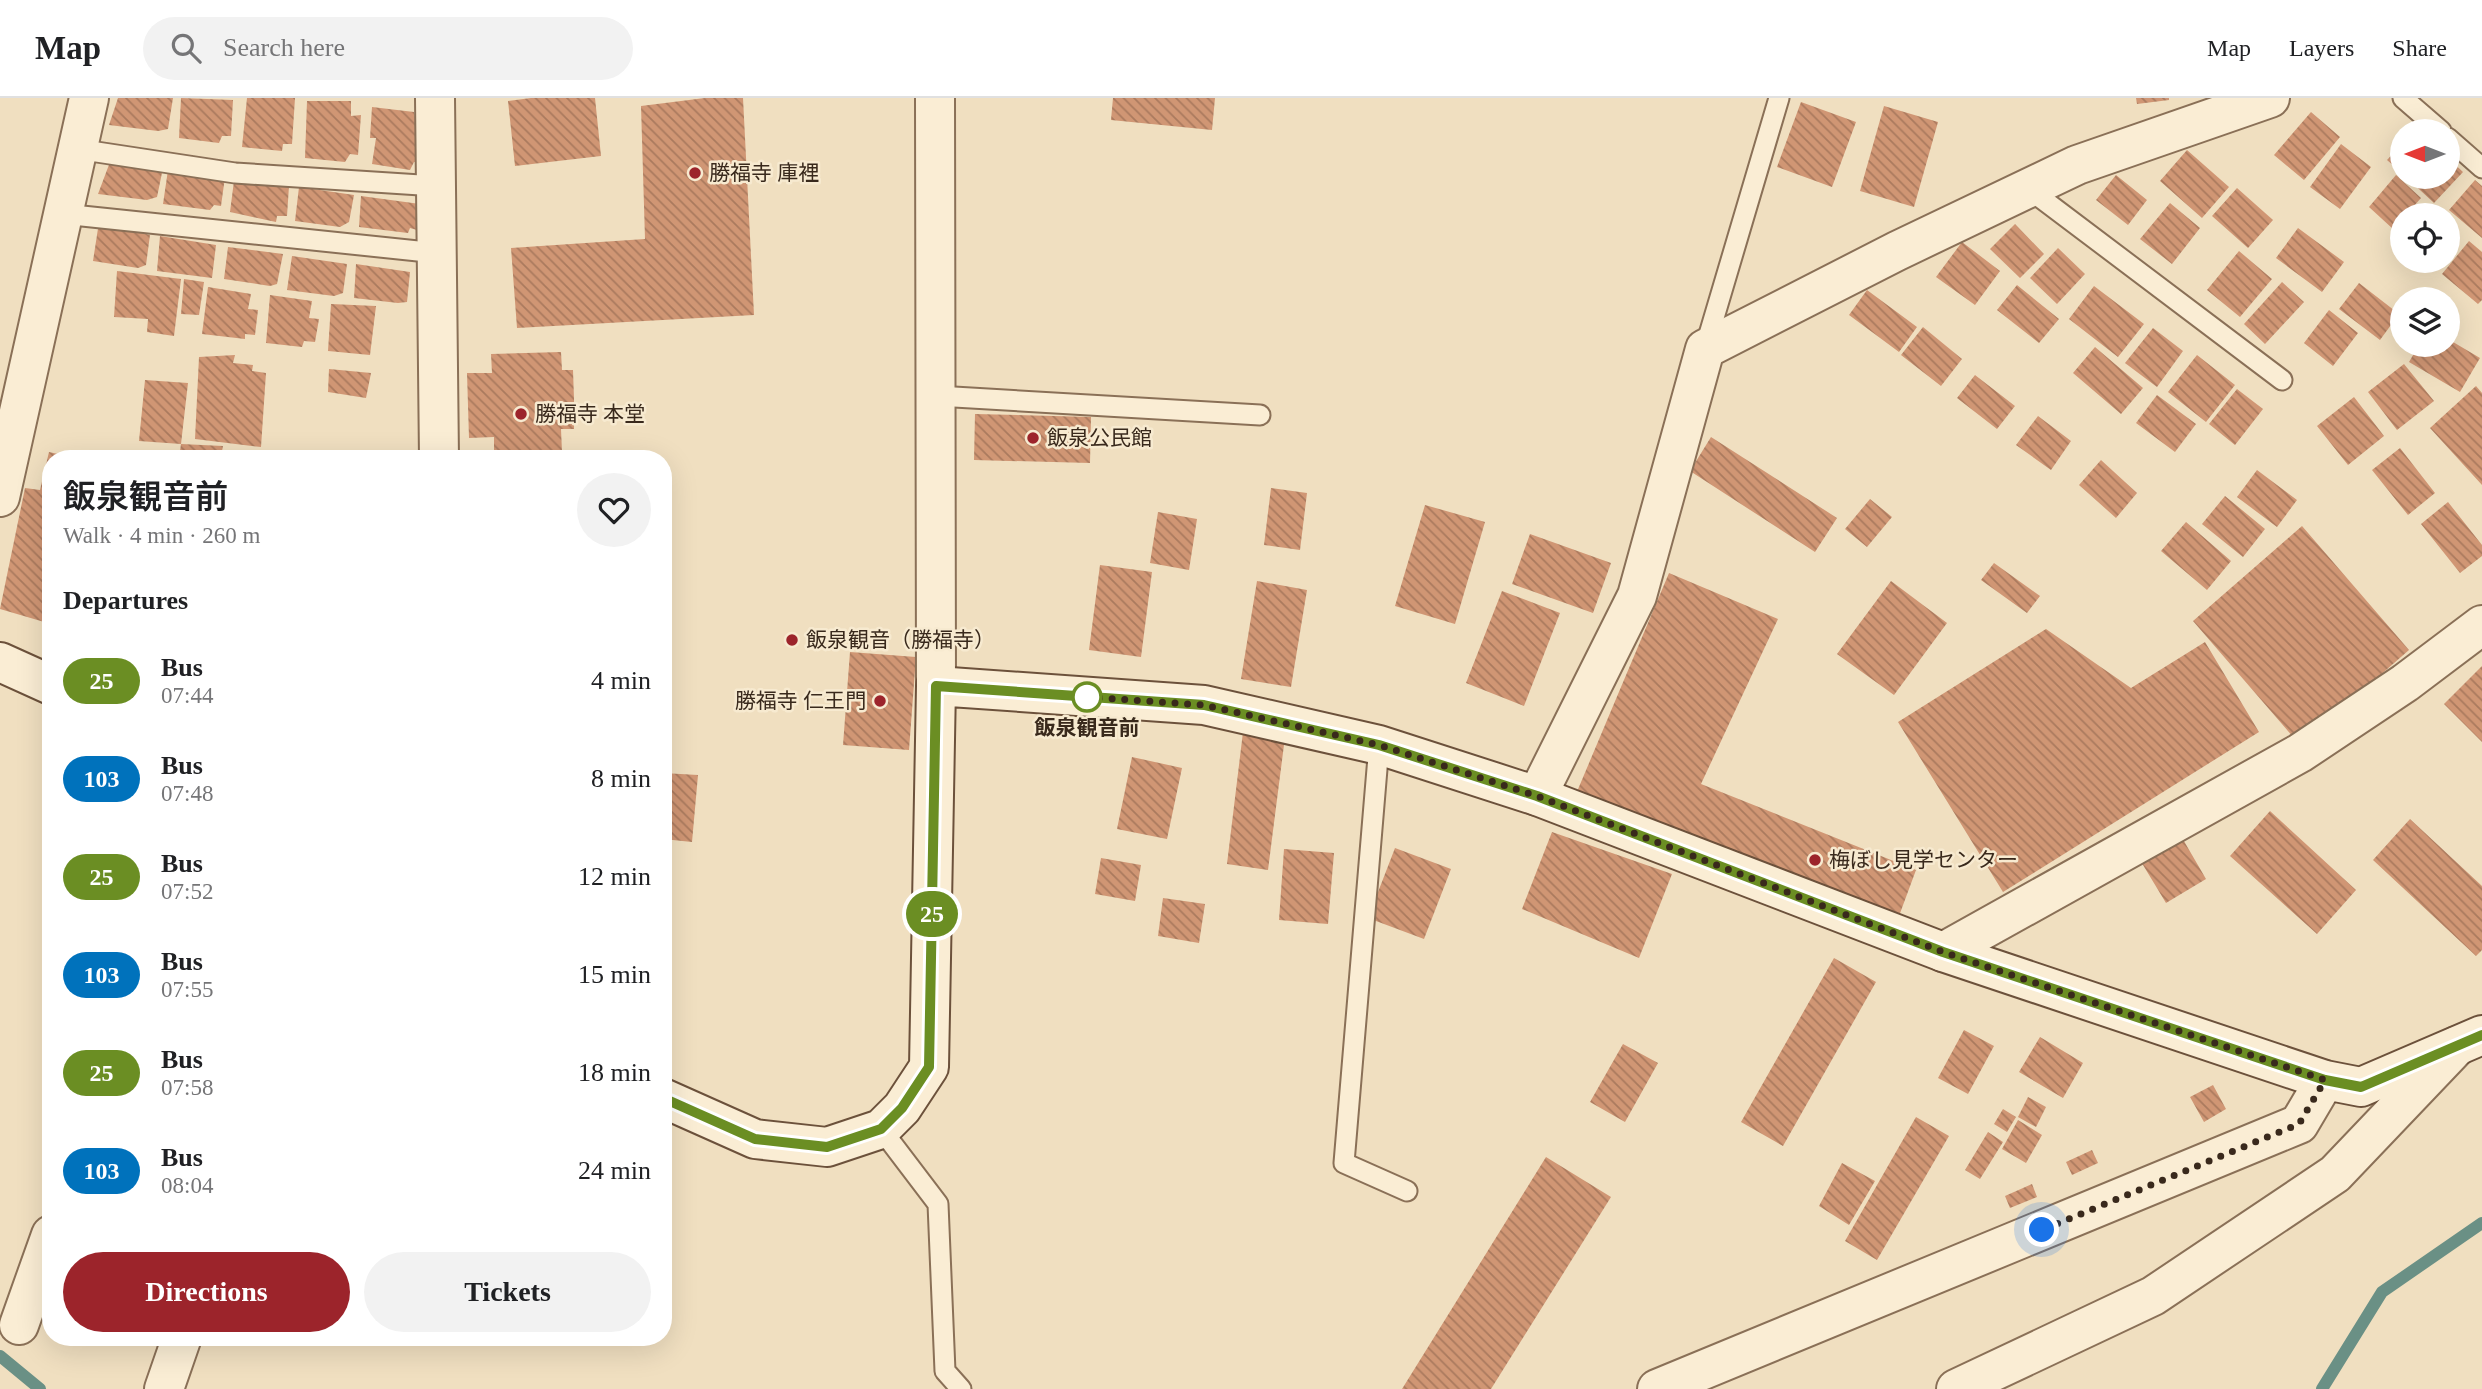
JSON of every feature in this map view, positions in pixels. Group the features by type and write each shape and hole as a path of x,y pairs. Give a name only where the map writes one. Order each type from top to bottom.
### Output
{"street":[{"path":"0,497 89,98"},
{"path":"435,98 439,450"},
{"path":"672,1102 755,1139 827,1147 881,1129 902,1108 929,1067 936,686 935,98"},
{"path":"1537,796 1637,596 1705,349 1897,251 2077,165 2270,98"},
{"path":"1943,952 2300,753 2405,683 2482,625"},
{"path":"0,662 42,681"},
{"path":"936,686 1204,705 1379,745 1537,796 1943,952 2325,1080 2361,1087 2470,1041"},
{"path":"1956,1389 2152,1296 2335,1174 2470,1041"},
{"path":"1657,1389 2299,1124 2325,1080"},
{"path":"19,1325 42,1260"},
{"path":"164,1389 179,1346"}],"lane":[{"path":"1705,349 1779,98"},
{"path":"2403,98 2427,119"},
{"path":"77,149 235,173 436,186"},
{"path":"2460,149 2482,168"},
{"path":"2029,189 2282,380"},
{"path":"63,214 437,253"},
{"path":"937,396 1260,415"},
{"path":"1379,745 1344,1163 1407,1191"},
{"path":"881,1129 938,1204 945,1371 961,1389"}],"building":[{"path":"118,98 173,98 168,129 158,131 109,125"},
{"path":"181,98 233,100 231,136 222,136 219,143 179,138"},
{"path":"247,98 295,98 292,144 283,144 282,151 242,147"},
{"path":"531,98 595,98 601,156 515,166 508,101"},
{"name":"勝福寺 庫裡","path":"705,98 743,98 754,315 517,328 511,248 645,239 641,106"},
{"path":"1113,98 1215,98 1212,130 1111,120"},
{"path":"2136,98 2169,98 2169,100 2137,104"},
{"path":"307,101 351,101 351,116 361,115 358,155 350,154 345,162 305,158"},
{"path":"1801,102 1856,122 1832,187 1777,167"},
{"path":"1884,106 1938,122 1914,207 1860,191"},
{"path":"372,107 414,112 424,163 414,162 410,170 372,164 376,138 370,138"},
{"path":"2311,112 2340,137 2304,180 2274,155"},
{"path":"2341,144 2371,167 2340,209 2310,187"},
{"path":"2187,150 2229,187 2202,218 2160,181"},
{"path":"110,162 163,168 157,197 147,200 98,194"},
{"path":"168,170 225,177 221,206 214,205 210,210 163,204"},
{"path":"235,173 289,186 287,216 277,216 276,222 230,212"},
{"path":"2116,175 2147,200 2128,225 2096,200"},
{"path":"2475,180 2482,186 2482,238 2460,219 2460,203 2455,203"},
{"path":"2390,182 2390,189 2411,189 2421,198 2417,203 2390,203 2390,226 2369,207"},
{"path":"299,187 354,195 349,222 340,227 295,221"},
{"path":"2237,188 2273,220 2248,248 2212,216"},
{"path":"2419,189 2447,189 2434,203"},
{"path":"361,196 420,204 417,230 410,228 408,233 359,227"},
{"path":"2170,203 2200,228 2172,264 2140,239"},
{"path":"99,222 150,235 146,265 138,268 93,261"},
{"path":"2015,224 2044,254 2020,278 1990,249"},
{"path":"2298,228 2344,262 2322,292 2276,258"},
{"path":"160,236 216,245 212,278 157,271"},
{"path":"2469,241 2482,252 2482,300 2478,304 2442,274 2460,273 2460,252"},
{"path":"1962,242 2000,271 1975,305 1936,277"},
{"path":"228,247 283,254 277,284 270,286 224,279"},
{"path":"2058,248 2085,274 2057,304 2030,278"},
{"path":"2239,251 2272,279 2240,317 2207,290"},
{"path":"292,256 347,264 343,293 334,296 287,290"},
{"path":"356,264 410,272 407,302 354,298"},
{"path":"117,271 181,279 174,336 147,332 148,319 114,317"},
{"path":"184,279 204,282 199,315 181,314"},
{"path":"2282,282 2304,302 2265,344 2244,324"},
{"path":"2359,283 2390,307 2390,326 2380,340 2339,309"},
{"path":"2017,285 2059,319 2039,343 1997,310"},
{"path":"2094,286 2144,324 2118,357 2069,319"},
{"path":"208,287 251,294 248,309 258,310 255,335 245,334 245,339 202,334"},
{"path":"1867,290 1917,327 1899,352 1849,315"},
{"path":"270,295 312,301 309,318 319,319 315,342 304,341 302,347 266,343"},
{"path":"331,304 376,306 370,355 328,351"},
{"path":"2329,310 2358,333 2333,366 2304,343"},
{"path":"1923,327 1962,359 1941,386 1901,355"},
{"path":"2153,328 2183,351 2157,387 2125,363"},
{"path":"2460,346 2480,358 2460,392 2409,362 2412,357 2460,357"},
{"path":"2095,347 2143,388 2121,414 2073,373"},
{"name":"勝福寺 本堂","path":"561,352 562,370 573,370 574,399 574,429 561,429 562,450 494,450 494,437 469,438 467,373 492,373 491,354"},
{"path":"235,355 233,363 253,365 252,371 266,373 261,447 195,439 199,357"},
{"path":"2197,355 2235,385 2206,422 2168,392"},
{"path":"2404,364 2434,401 2397,430 2368,392"},
{"path":"329,369 371,373 366,398 328,392"},
{"path":"1975,375 2015,406 1997,429 1957,398"},
{"path":"145,380 188,383 181,444 139,441"},
{"path":"2476,386 2482,393 2482,485 2430,428"},
{"path":"2237,389 2263,409 2235,445 2209,424"},
{"path":"2157,395 2196,424 2175,452 2136,423"},
{"path":"2354,397 2384,436 2348,465 2317,426"},
{"name":"飯泉公民館","path":"975,414 1091,417 1090,463 974,460"},
{"path":"2038,416 2071,441 2051,470 2016,445"},
{"path":"1711,437 1837,518 1815,552 1690,471"},
{"path":"181,444 223,446 222,450 180,450"},
{"path":"2400,448 2435,493 2408,515 2372,470"},
{"path":"2101,460 2137,493 2116,518 2079,485"},
{"path":"2257,470 2297,500 2277,527 2237,497"},
{"path":"42,482 42,621 0,609 25,488 40,490"},
{"path":"1271,488 1307,493 1300,550 1264,545"},
{"path":"2225,496 2265,529 2243,557 2202,524"},
{"path":"1870,499 1892,517 1867,547 1845,529"},
{"path":"2448,502 2482,545 2482,556 2460,573 2421,524"},
{"path":"1425,505 1485,522 1455,624 1395,606"},
{"path":"1158,512 1197,519 1189,570 1150,563"},
{"path":"2186,522 2231,561 2207,590 2161,551"},
{"path":"2302,526 2409,650 2300,745 2193,621"},
{"path":"1530,534 1611,563 1593,613 1512,584"},
{"path":"1994,563 2040,596 2027,613 1981,580"},
{"path":"1100,565 1152,572 1141,657 1089,650"},
{"path":"1669,573 1778,619 1701,784 1916,870 1899,916 1576,794"},
{"path":"1257,581 1307,590 1291,687 1241,679"},
{"path":"1891,581 1947,623 1894,695 1837,654"},
{"path":"1502,591 1560,613 1524,706 1466,683"},
{"path":"2046,629 2131,688 2205,642 2259,732 2003,892 1898,722"},
{"name":"勝福寺 仁王門","path":"850,652 916,657 909,750 843,745"},
{"path":"2482,666 2482,742 2444,704"},
{"path":"1243,732 1285,737 1268,870 1227,864"},
{"path":"1132,757 1182,768 1167,839 1117,829"},
{"path":"672,774 698,775 692,842 672,840"},
{"path":"2270,811 2356,890 2317,934 2230,856"},
{"path":"2410,819 2482,886 2482,950 2476,956 2373,860"},
{"path":"1552,832 1672,874 1639,958 1522,909"},
{"path":"2181,836 2206,879 2166,903 2140,860"},
{"path":"1395,848 1451,869 1424,939 1368,918"},
{"path":"1284,849 1334,853 1328,924 1279,920"},
{"path":"1101,858 1141,865 1135,901 1095,894"},
{"path":"1163,898 1205,904 1199,943 1158,936"},
{"path":"1834,958 1876,982 1783,1146 1741,1122"},
{"path":"1964,1030 1994,1046 1968,1094 1938,1078"},
{"path":"2040,1037 2083,1063 2063,1098 2019,1072"},
{"path":"1623,1044 1658,1063 1625,1122 1590,1102"},
{"path":"2213,1085 2226,1109 2204,1122 2190,1097"},
{"path":"2028,1097 2046,1107 2036,1127 2018,1117"},
{"path":"2003,1109 2016,1117 2007,1132 1994,1124"},
{"path":"1916,1117 1949,1136 1877,1260 1845,1241"},
{"path":"2018,1120 2042,1135 2026,1163 2002,1149"},
{"path":"1988,1132 2003,1142 1980,1179 1965,1170"},
{"path":"2092,1150 2098,1163 2072,1175 2066,1162"},
{"path":"1546,1157 1611,1197 1491,1389 1402,1389"},
{"path":"1842,1163 1875,1181 1849,1225 1819,1206"},
{"path":"2032,1184 2037,1197 2010,1208 2005,1196"}],"waterway":[{"path":"2322,1389 2382,1292 2482,1223"},
{"path":"0,1356 40,1389"}],"bus line":[{"name":"25","path":"672,1102 755,1139 827,1147 881,1129 902,1108 929,1067 936,686 1204,705 1379,745 1537,796 1943,952 2325,1080 2361,1087 2482,1035"}],"place":[{"name":"勝福寺 庫裡","path":"695,173"},
{"name":"勝福寺 本堂","path":"521,414"},
{"name":"飯泉公民館","path":"1033,438"},
{"name":"飯泉観音（勝福寺）","path":"792,640"},
{"name":"飯泉観音前","path":"1087,697"},
{"name":"勝福寺 仁王門","path":"880,701"},
{"name":"梅ぼし見学センター","path":"1815,860"}],"route":[{"path":"1087,697 1204,705 1379,745 1537,796 1943,952 2325,1080 2299,1124 2042,1230"}]}
